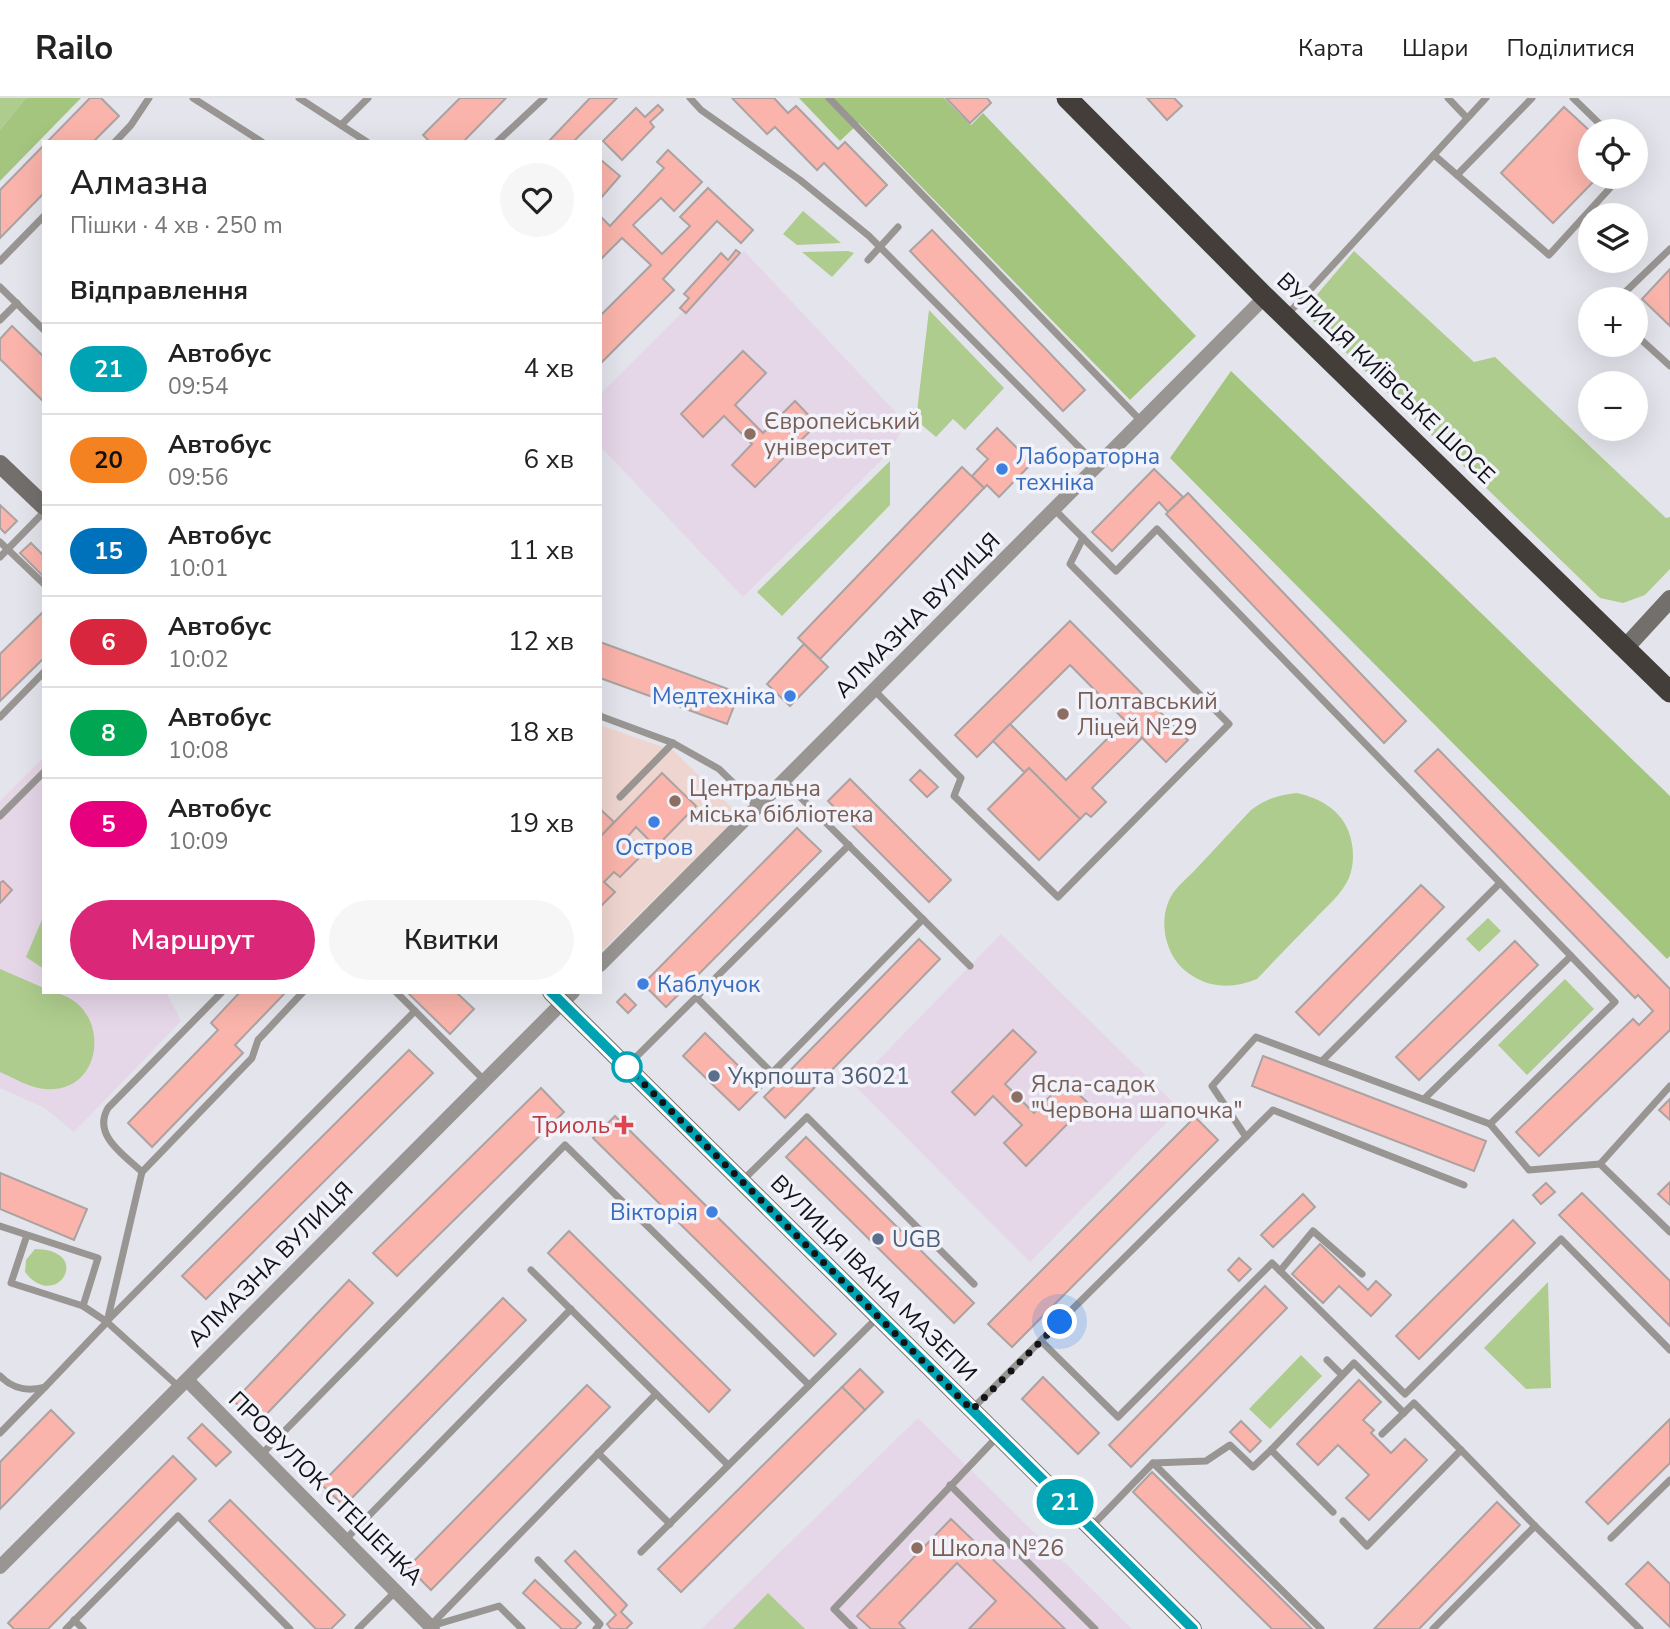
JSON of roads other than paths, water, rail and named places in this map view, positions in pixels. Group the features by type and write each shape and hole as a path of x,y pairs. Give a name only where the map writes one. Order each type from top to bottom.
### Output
{"highway":[{"name":"ВУЛИЦЯ КИЇВСЬКЕ ШОСЕ","path":"1067,98 1285,317 1670,692"}],"main road":[{"path":"0,464 42,504"},
{"path":"1625,648 1670,599"},
{"name":"ВУЛИЦЯ ІВАНА МАЗЕПИ","path":"562,996 626,1067 1193,1629"}],"street":[{"name":"АЛМАЗНА ВУЛИЦЯ","path":"602,963 1265,297"},
{"name":"АЛМАЗНА ВУЛИЦЯ","path":"0,1567 485,1080 562,996"},
{"name":"ПРОВУЛОК СТЕШЕНКА","path":"183,1383 261,1455 432,1627"}],"lane":[{"path":"117,140 131,125 149,98"},
{"path":"193,98 259,140"},
{"path":"299,98 364,140"},
{"path":"341,125 368,98"},
{"path":"499,140 544,98"},
{"path":"690,98 702,110 800,180 879,246 1097,465"},
{"path":"829,98 1141,421"},
{"path":"1448,98 1467,118"},
{"path":"1285,317 1486,98"},
{"path":"1457,175 1532,98"},
{"path":"1573,98 1595,119"},
{"path":"1434,155 1549,255 1609,189"},
{"path":"0,261 42,218"},
{"path":"868,260 898,227"},
{"path":"1630,287 1670,248"},
{"path":"0,287 42,328"},
{"path":"0,320 17,303"},
{"path":"1648,346 1670,366"},
{"path":"1054,509 1116,571 1157,529 1615,1002 1490,1125"},
{"path":"0,557 42,514"},
{"path":"874,690 961,778 954,796 1058,897 1229,724 1070,564 1083,538"},
{"path":"0,542 42,582"},
{"path":"0,717 42,674"},
{"path":"602,717 673,743 719,769 758,807"},
{"path":"620,797 673,743"},
{"path":"0,816 42,775"},
{"path":"784,780 970,966"},
{"path":"626,1067 849,845"},
{"path":"1322,1061 1500,883"},
{"path":"696,998 772,1073 923,919"},
{"path":"1423,1100 1570,956"},
{"path":"142,1172 106,1136 103,1117 108,1108 220,994"},
{"path":"107,1322 142,1172 252,1058 258,1040 301,994"},
{"path":"398,994 485,1080"},
{"path":"0,1433 415,1011"},
{"path":"1246,1137 1212,1086 1256,1038 1490,1125 1529,1171 1600,1164 1670,1086"},
{"path":"972,1410 1273,1110 1464,1185"},
{"path":"742,1181 807,1117 974,1284"},
{"path":"261,1455 565,1145 809,1385"},
{"path":"1600,1164 1670,1232"},
{"path":"0,1226 98,1258 83,1306"},
{"path":"1280,1271 1313,1231 1362,1274"},
{"path":"27,1235 11,1283 83,1306 183,1383"},
{"path":"1405,1394 1560,1239 1670,1350"},
{"path":"1041,1341 1118,1417 1272,1263 1640,1629"},
{"path":"531,1270 728,1465"},
{"path":"345,1540 571,1309"},
{"path":"641,1552 878,1317"},
{"path":"1327,1360 1342,1376"},
{"path":"1091,1527 1153,1463 1206,1461 1230,1445 1253,1467 1354,1363 1404,1413"},
{"path":"0,1376 18,1388 32,1391 45,1387"},
{"path":"432,1627 656,1394"},
{"path":"1382,1434 1414,1403"},
{"path":"854,1629 834,1609 998,1436"},
{"path":"1271,1450 1333,1512"},
{"path":"1343,1521 1367,1546 1461,1450"},
{"path":"598,1453 670,1524"},
{"path":"1153,1463 1321,1629"},
{"path":"1611,1538 1670,1480"},
{"path":"950,1485 1095,1629"},
{"path":"66,1629 178,1516 290,1629"},
{"path":"1433,1629 1535,1526"},
{"path":"538,1560 600,1625 596,1629"},
{"path":"358,1629 396,1591"},
{"path":"432,1627 499,1606 522,1629"},
{"path":"74,1620 83,1629"}],"place":[{"name":"Європейський університет","path":"750,434"},
{"name":"Лабораторна техніка","path":"1002,469"},
{"name":"Медтехніка","path":"790,696"},
{"name":"Полтавський Ліцей №29","path":"1063,714"},
{"name":"Центральна міська бібліотека","path":"675,801"},
{"name":"Остров","path":"654,822"},
{"name":"Каблучок","path":"643,984"},
{"name":"Укрпошта 36021","path":"714,1076"},
{"name":"Ясла-садок \"Червона шапочка\"","path":"1017,1097"},
{"name":"Триоль","path":"624,1125"},
{"name":"Вікторія","path":"712,1212"},
{"name":"UGB","path":"878,1239"},
{"name":"Школа №26","path":"917,1548"}]}
